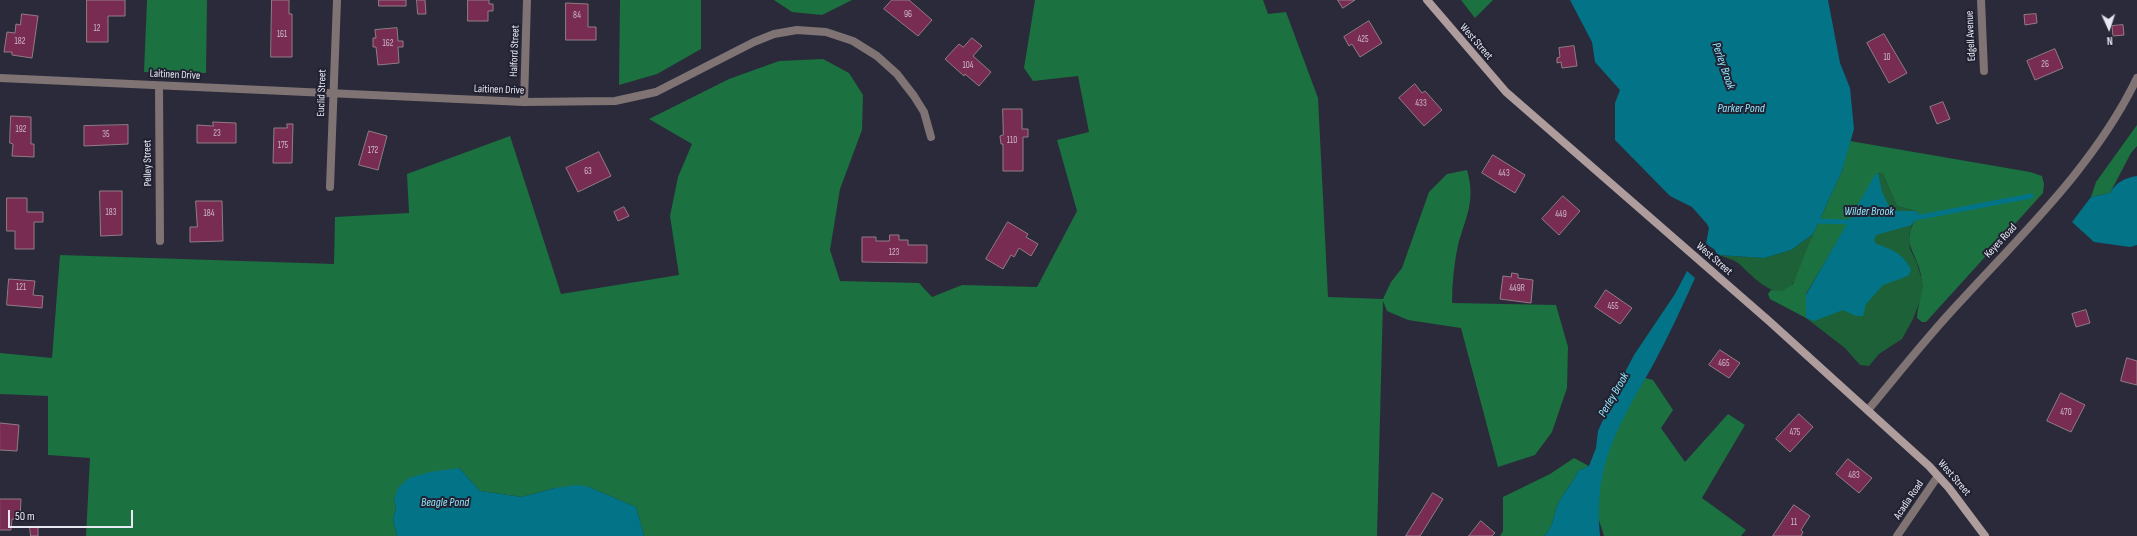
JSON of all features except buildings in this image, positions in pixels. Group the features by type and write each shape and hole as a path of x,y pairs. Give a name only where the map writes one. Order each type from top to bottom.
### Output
{"main road":[{"name":"West Street","path":"1427,0 1506,92 1868,410 1938,476 1968,510 1986,536"}],"street":[{"name":"Euclid Street","path":"330,187 336,0"},
{"name":"Halford Street","path":"524,102 527,0"},
{"name":"Edgell Avenue","path":"1981,0 1984,71"},
{"name":"Laitinen Drive","path":"0,78 524,102 615,101 656,92 754,42 774,34 797,30 826,32 853,40 877,56 897,74 924,112 931,137"},
{"name":"Keyes Road","path":"1868,410 1957,305 2028,228 2074,174 2114,121 2137,78"},
{"name":"Pelley Street","path":"159,86 160,241"},
{"name":"Acadia Road","path":"1897,536 1938,476"}],"green space":[{"path":"147,0 207,0 206,73 144,72"},
{"path":"620,0 701,0 701,49 657,74 619,85"},
{"path":"774,0 852,0 822,15 792,12"},
{"path":"1035,0 1263,0 1268,14 1286,12 1318,98 1328,297 1383,299 1391,282 1402,268 1429,192 1447,174 1467,170 1471,191 1470,200 1454,266 1452,303 1556,305 1568,347 1567,388 1552,432 1535,455 1498,467 1461,328 1408,320 1387,311 1383,301 1377,536 644,536 636,507 589,487 555,488 522,497 480,491 459,468 394,499 396,508 393,519 397,536 86,536 90,458 48,455 48,396 0,394 0,353 52,358 60,255 334,264 335,217 409,213 407,174 510,136 561,294 679,275 670,216 678,177 692,144 649,119 729,79 779,61 823,59 849,73 863,95 862,130 840,189 830,250 840,281 919,283 932,297 962,285 1037,287 1077,211 1057,140 1089,132 1078,76 1033,81 1024,68"},
{"path":"1461,0 1493,0 1475,18"},
{"path":"2137,125 2137,146 2131,153 2110,193 2091,197 2096,182"},
{"path":"1850,141 2030,172 2042,176 2044,184 2043,193 1926,322 1922,322 1917,318 1922,290 1922,281 1909,241 1913,225 1919,214 1916,211 1897,206 1883,174 1878,173 1806,294 1806,318 1770,299 1768,294 1771,290 1783,291 1793,284 1813,234 1842,171"},
{"path":"1878,173 1883,174 1897,206 1916,211 1909,235 1910,249 1917,263 1922,281 1922,296 1913,319 1902,339 1879,354 1869,366 1860,365 1845,348 1806,318 1806,295"},
{"path":"1813,234 1802,267 1796,279 1787,289 1780,291 1772,290 1764,286 1738,263 1718,255 1764,258 1791,250"},
{"path":"1645,378 1653,380 1673,410 1661,428 1685,462 1728,414 1745,425 1702,498 1746,530 1741,536 1604,536 1597,512 1600,476 1605,459 1619,425"},
{"path":"1574,458 1589,466 1578,471 1574,480 1558,504 1552,525 1544,536 1500,536 1503,531 1503,497 1550,474"}],"water":[{"name":"Parker Pond","path":"1570,0 1828,0 1840,63 1850,88 1854,129 1842,171 1813,234 1791,250 1764,258 1718,255 1714,249 1706,244 1709,228 1707,224 1692,207 1670,196 1615,140 1615,103 1620,90 1595,62 1592,42"},
{"path":"1878,173 1882,192 1890,208 1897,211 1916,211 1919,214 1912,225 1876,235 1874,240 1876,244 1892,250 1901,256 1911,270 1908,276 1883,285 1866,304 1863,316 1856,316 1843,310 1814,321 1806,318 1806,295 1875,175"},
{"path":"2137,176 2137,245 2130,247 2094,242 2072,222 2091,197 2110,193 2121,181"},
{"path":"1687,271 1695,278 1665,342 1620,425 1605,465 1599,510 1600,536 1544,536 1552,525 1558,504 1574,480 1578,471 1589,466 1596,448 1598,431 1634,355 1675,294"},
{"name":"Beagle Pond","path":"459,468 480,491 522,497 555,488 577,485 589,487 636,507 644,536 397,536 393,519 396,508 394,499 398,488 409,478 430,472"}],"waterway":[{"name":"Wilder Brook","path":"1910,219 2031,196"},
{"name":"Wilder Brook","path":"1813,221 1853,222"}],"water label":[{"name":"Perley Brook","path":"1723,66"},
{"name":"Perley Brook","path":"1614,395"}]}
